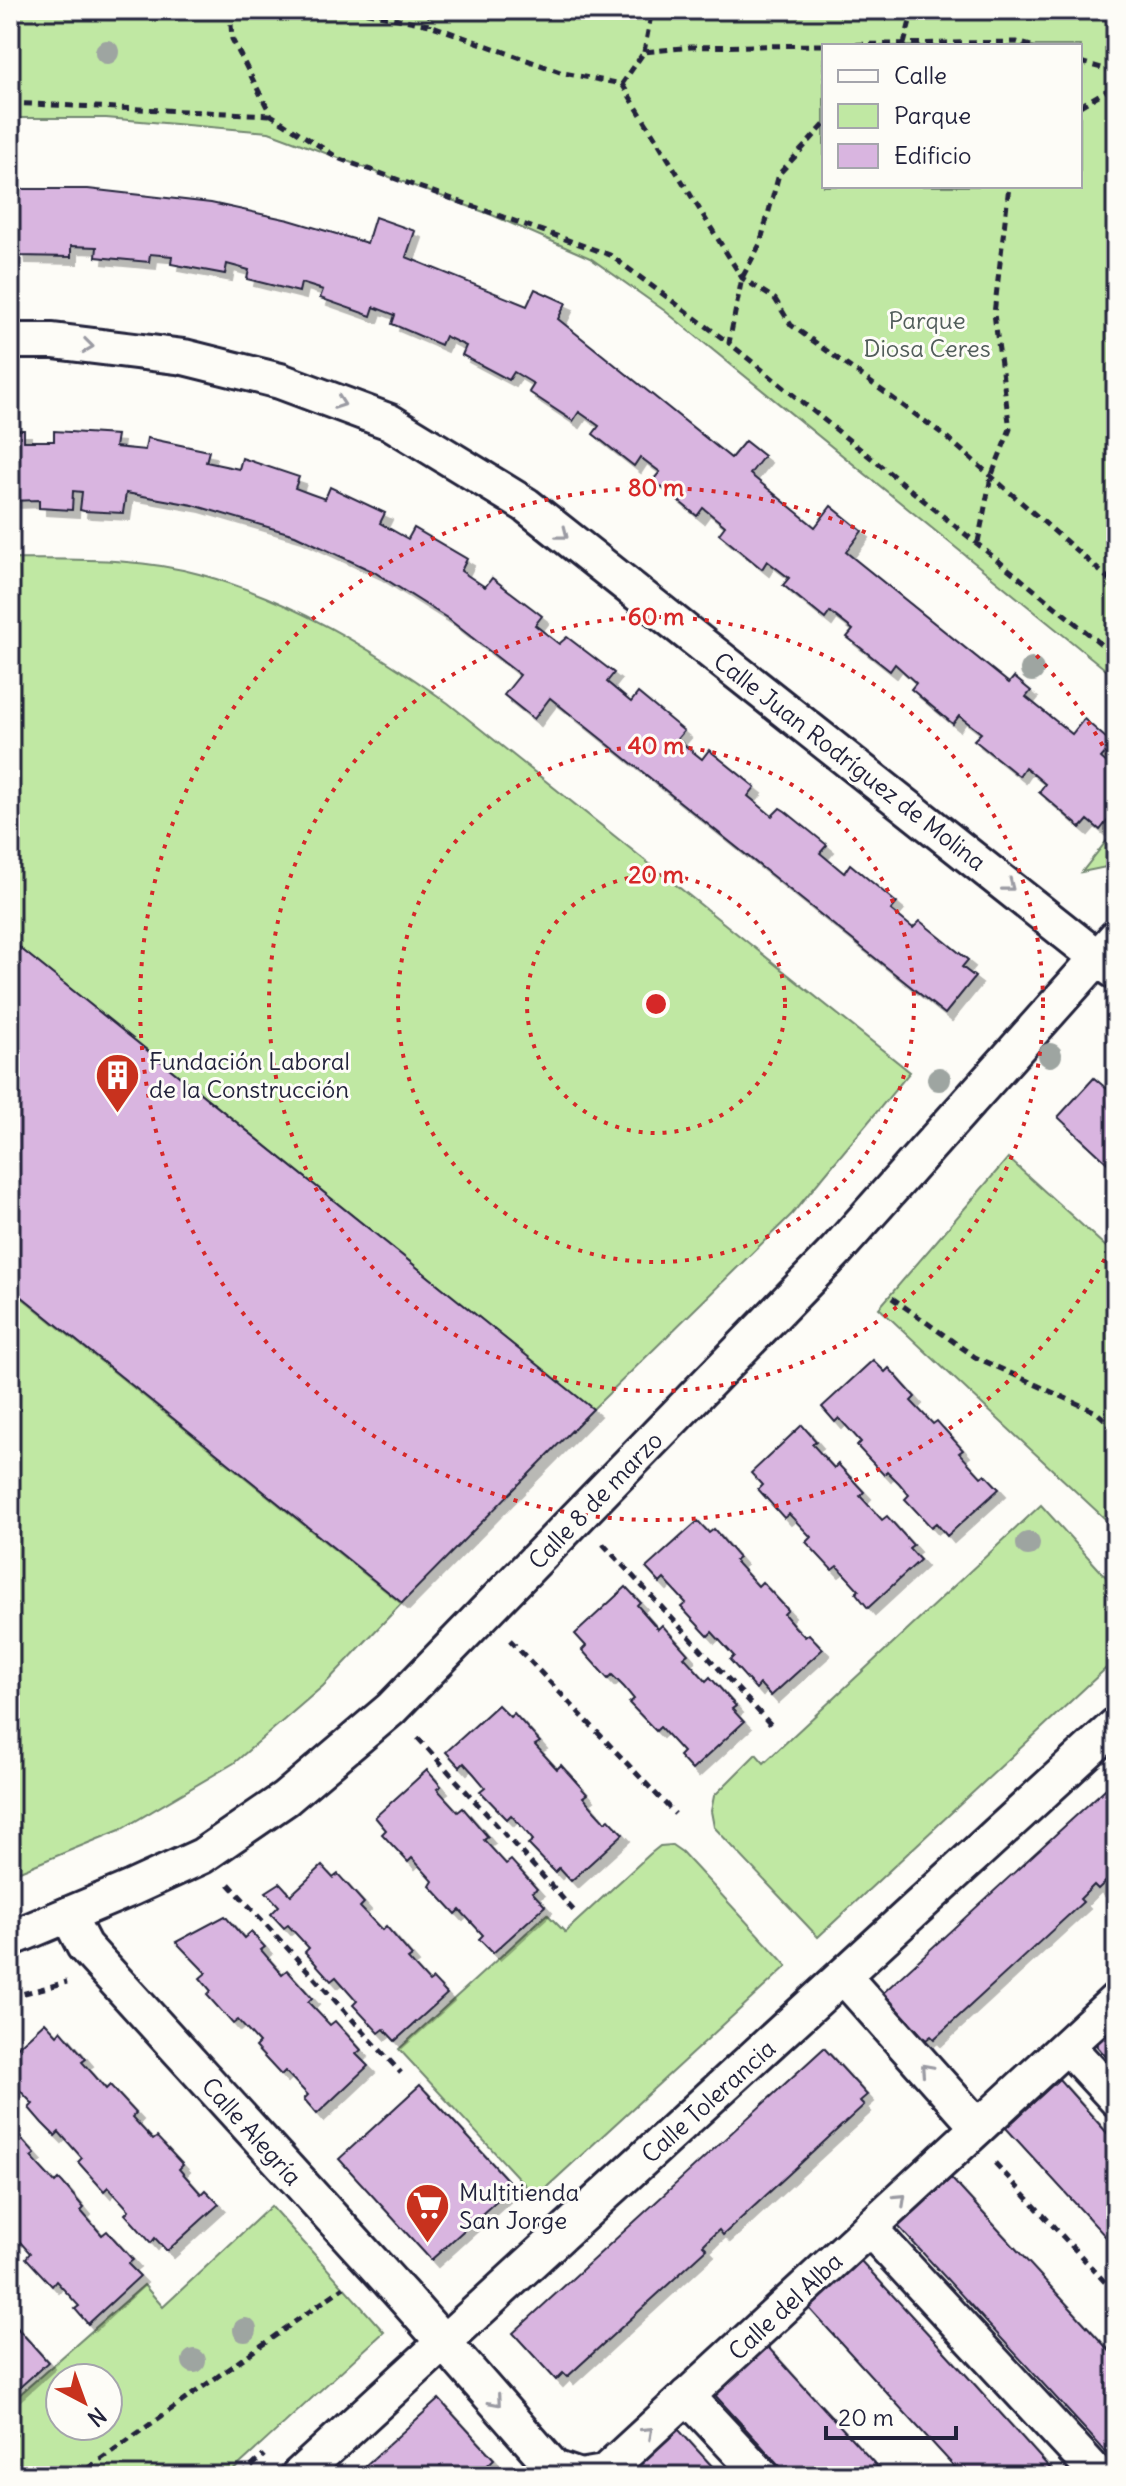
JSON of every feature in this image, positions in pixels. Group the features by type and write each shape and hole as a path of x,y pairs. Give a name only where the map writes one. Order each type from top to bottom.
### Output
{"street":[{"name":"Calle Juan Rodríguez de Molina","path":"10,341 53,341 184,357 280,381 390,422 526,505 1110,955"},
{"name":"Calle 8 de marzo","path":"10,1939 202,1856 285,1799 391,1709 836,1251 1110,955"},
{"name":"Calle Tolerancia","path":"298,2476 1116,1725"},
{"name":"Calle Alegría","path":"68,1915 84,1946 444,2342"},
{"path":"843,1976 974,2132"},
{"name":"Calle del Alba","path":"586,2476 604,2473 1116,2000"},
{"path":"1067,2046 1116,2099"},
{"path":"869,2228 1099,2476"},
{"path":"444,2342 554,2468 577,2476"},
{"path":"687,2396 762,2476"}],"path":[{"path":"230,10 232,39 271,115"},
{"path":"352,10 430,25 563,73 622,84 742,278 775,299 791,325 944,435 1116,585"},
{"path":"430,10 430,25"},
{"path":"622,84 644,52 652,10"},
{"path":"902,44 913,10"},
{"path":"940,44 1024,44"},
{"path":"644,52 691,47 822,46"},
{"path":"1082,63 1116,72"},
{"path":"1082,105 1116,85"},
{"path":"10,103 271,115 340,159 610,255 729,343 1116,656"},
{"path":"729,343 742,278 760,244 779,174 822,127"},
{"path":"978,543 991,477 1010,429 994,314 1009,188"},
{"path":"892,1298 975,1357 1096,1412 1116,1429"},
{"path":"577,1518 773,1727"},
{"path":"485,1613 675,1814"},
{"path":"391,1709 575,1912"},
{"path":"202,1856 401,2073"},
{"path":"10,1997 68,1981 78,1993"},
{"path":"974,2132 1116,2294"},
{"path":"77,2476 375,2266"},
{"path":"333,2276 344,2288"},
{"path":"241,2476 265,2455"}],"green space":[{"name":"Parque Diosa Ceres","path":"10,10 1116,10 1116,678 665,311 590,258 492,215 269,132 106,118 10,118"},
{"path":"10,559 129,562 199,574 266,597 360,645 448,703 910,1072 792,1214 593,1409 10,940"},
{"path":"1116,829 1116,865 1082,872"},
{"path":"1008,1158 1116,1256 1116,1529 879,1308"},
{"path":"10,1287 402,1603 323,1686 234,1763 120,1830 10,1875"},
{"path":"1041,1505 1116,1588 1116,1659 818,1937 714,1827 711,1811 714,1796 756,1754 764,1763"},
{"path":"672,1845 682,1852 787,1966 536,2197 399,2049 547,1914 565,1932 650,1854 660,1846"},
{"path":"271,2206 384,2332 227,2476 10,2476 10,2442 17,2435 10,2427 10,2403 44,2373 44,2442 124,2442 124,2362 57,2362 144,2285 163,2307"}],"building":[{"path":"10,189 88,189 211,203 289,220 367,243 375,217 415,231 406,257 527,306 535,289 566,303 558,319 731,458 745,441 764,456 750,474 815,527 831,506 862,531 846,552 1009,683 1014,677 1031,691 1026,697 1072,734 1084,719 1113,744 1101,758 1116,771 1116,810 1100,830 1088,820 1081,828 1039,792 1045,784 1025,767 1019,776 974,740 981,733 959,716 953,724 911,689 916,683 895,664 890,671 847,637 853,630 830,612 825,619 783,585 789,578 767,561 762,569 719,534 725,526 703,508 697,516 653,480 660,472 640,457 634,466 593,434 599,426 579,412 573,421 529,392 534,384 514,372 509,380 462,355 466,346 445,336 441,345 392,324 395,315 374,307 371,316 320,298 323,290 301,283 299,292 247,279 249,270 227,264 225,274 171,264 172,256 150,254 149,262 96,257 97,247 71,246 71,257 19,256 18,247 10,247"},
{"path":"10,430 24,430 24,441 54,441 54,431 117,435 115,447 145,450 147,438 209,451 206,462 239,469 242,458 299,477 295,488 325,499 330,487 385,513 380,523 408,539 414,528 467,559 461,571 485,587 492,578 542,616 535,625 559,644 567,637 614,673 607,682 631,702 638,693 684,731 677,739 702,759 709,750 755,787 748,796 772,816 780,808 785,811 827,845 820,853 844,873 850,864 897,903 891,910 913,928 920,921 968,960 962,967 975,977 945,1014 550,698 534,719 504,695 520,675 447,618 374,572 295,535 193,505 126,493 123,513 84,511 80,510 82,492 73,491 72,510 39,508 39,500 10,501"},
{"name":"Fundación Laboral de la Construcción","path":"10,940 593,1409 402,1603 10,1287"},
{"path":"1094,1078 1107,1089 1112,1084 1116,1088 1116,1171 1058,1117"},
{"path":"873,1360 885,1372 889,1368 915,1397 911,1401 933,1424 937,1421 963,1450 959,1453 981,1477 985,1474 999,1489 947,1536 936,1523 931,1527 905,1499 909,1495 899,1483 887,1471 884,1475 857,1446 861,1442 839,1418 835,1422 822,1407"},
{"path":"802,1425 816,1441 812,1444 834,1468 838,1464 864,1492 860,1496 882,1520 887,1516 913,1545 909,1548 920,1560 868,1608 856,1593 859,1590 837,1566 832,1570 806,1542 811,1537 789,1514 784,1518 758,1489 762,1485 751,1473"},
{"path":"698,1521 709,1533 714,1529 739,1558 735,1561 758,1586 762,1582 788,1610 784,1614 805,1637 809,1634 823,1649 771,1696 760,1684 756,1689 730,1660 734,1656 712,1632 708,1636 681,1607 686,1603 664,1579 660,1583 646,1568"},
{"path":"626,1587 658,1629 662,1625 688,1654 684,1657 706,1681 710,1677 736,1706 732,1709 744,1722 692,1770 679,1756 683,1752 660,1727 656,1731 629,1703 634,1699 624,1687 612,1675 608,1679 582,1650 586,1646 575,1634"},
{"path":"498,1705 510,1717 514,1713 540,1742 535,1745 557,1769 561,1765 587,1794 583,1797 595,1811 605,1822 609,1819 623,1834 571,1881 559,1868 555,1872 528,1844 533,1840 511,1815 507,1819 480,1791 485,1787 464,1763 460,1767 446,1752"},
{"path":"427,1770 441,1786 437,1789 458,1812 463,1808 488,1837 484,1840 506,1864 511,1860 537,1889 532,1892 545,1906 493,1953 479,1939 483,1935 460,1910 456,1914 430,1886 433,1881 412,1858 408,1862 382,1834 386,1830 375,1817"},
{"path":"1116,1779 1116,1872 1098,1889 1094,1885 1080,1899 1083,1902 934,2039 931,2036 926,2040 883,1993"},
{"path":"322,1866 333,1878 338,1874 364,1903 360,1907 382,1930 386,1926 412,1956 408,1959 429,1982 433,1979 447,1994 395,2041 384,2029 379,2033 353,2005 357,2001 336,1977 331,1981 305,1952 309,1948 288,1925 284,1928 271,1914 279,1906 266,1892 280,1883 291,1895"},
{"path":"225,1916 244,1938 251,1932 265,1947 261,1950 282,1974 287,1970 312,1998 308,2002 330,2025 335,2021 361,2050 356,2054 368,2066 317,2114 304,2099 308,2095 285,2071 281,2075 255,2047 259,2043 238,2020 233,2024 207,1995 211,1991 200,1978 206,1973 176,1942"},
{"path":"45,2022 57,2035 61,2030 86,2059 82,2062 106,2089 110,2085 136,2113 132,2117 153,2140 157,2137 183,2165 179,2169 201,2194 205,2190 219,2204 167,2251 155,2238 151,2243 125,2214 129,2210 108,2187 104,2191 78,2162 82,2158 59,2132 55,2136 42,2123 29,2108 33,2104 10,2080 10,2054"},
{"path":"1116,2027 1116,2068 1096,2045"},
{"path":"824,2048 867,2095 860,2101 864,2105 723,2235 719,2230 711,2237 703,2245 707,2249 567,2377 563,2373 556,2380 513,2333"},
{"path":"1059,2079 1116,2143 1116,2248 1006,2128"},
{"path":"420,2085 513,2186 431,2260 339,2159"},
{"path":"10,2126 35,2154 31,2157 55,2183 59,2179 63,2183 84,2208 81,2211 102,2235 107,2231 133,2260 128,2264 140,2276 88,2324 75,2309 79,2306 56,2281 52,2286 26,2258 30,2253 10,2231"},
{"path":"951,2178 1116,2358 1116,2463 898,2226"},
{"path":"861,2261 1057,2476 963,2476 809,2308"},
{"path":"10,2320 48,2362 44,2362 44,2366 10,2396"},
{"path":"767,2346 886,2476 789,2476 714,2394"},
{"path":"439,2399 494,2459 476,2476 354,2476"},
{"path":"678,2429 721,2476 625,2476 657,2446"}],"place":[{"name":"Fundación Laboral de la Construcción","path":"118,1114"},
{"name":"Multitienda San Jorge","path":"428,2245"}]}
